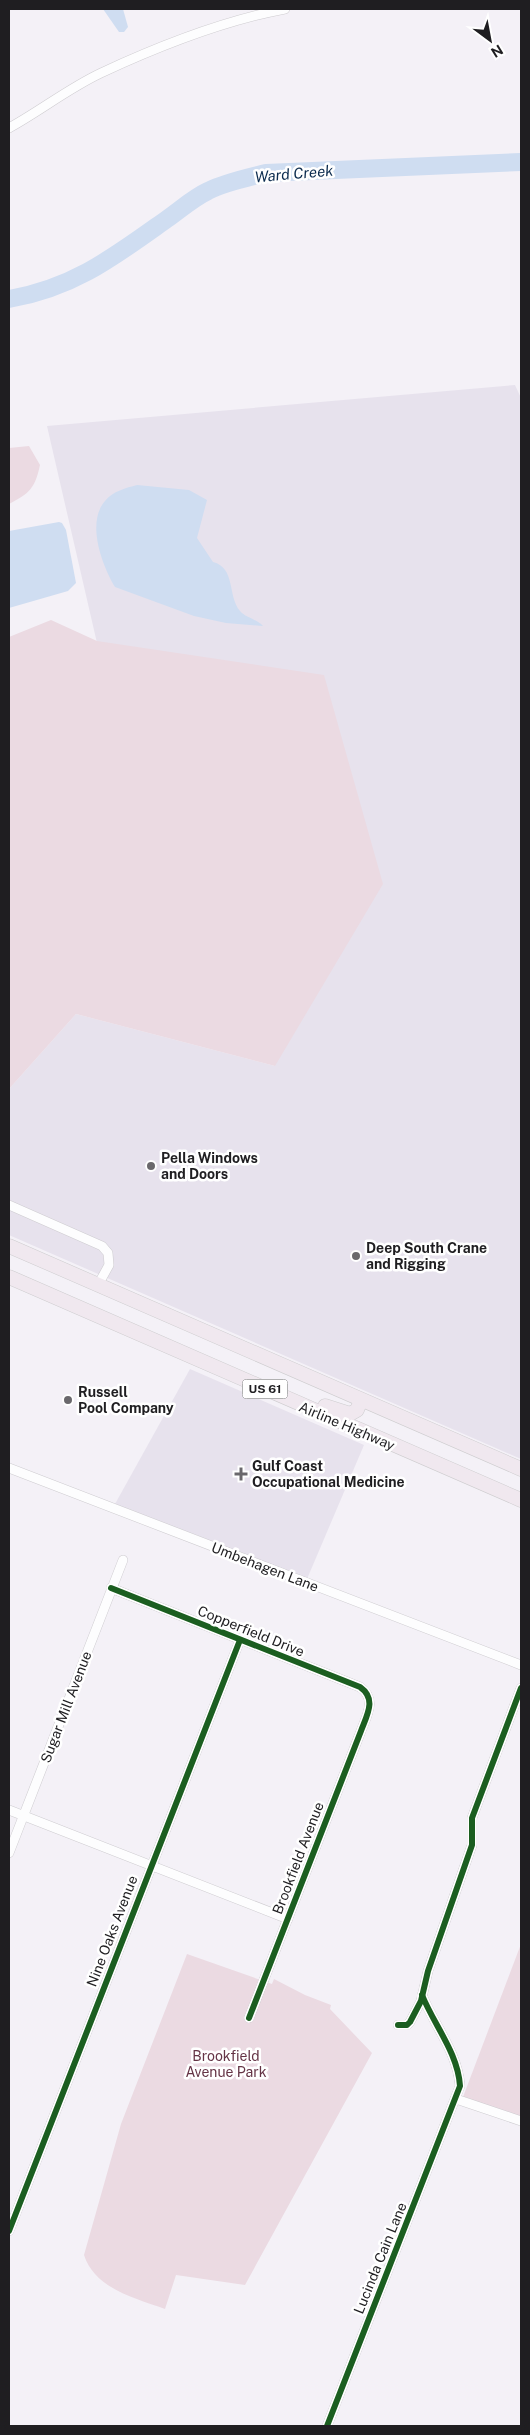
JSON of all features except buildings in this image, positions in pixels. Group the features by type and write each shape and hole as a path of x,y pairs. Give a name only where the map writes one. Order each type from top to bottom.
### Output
{"highway":[{"name":"US 61","path":"9,1246 521,1469"},
{"name":"Airline Highway","path":"9,1277 521,1500"},
{"path":"157,1342 220,1361 342,1414 353,1413 361,1400"}],"street":[{"path":"9,128 100,74 163,47 237,21 285,9"},
{"path":"9,1205 102,1246 108,1253 109,1265 98,1285"},
{"name":"Umbehagen Lane","path":"9,1468 521,1665"},
{"name":"Sugar Mill Avenue","path":"9,1853 123,1560"},
{"name":"Copperfield Drive","path":"112,1588 360,1687 369,1697 370,1706"},
{"name":"Nine Oaks Avenue","path":"9,2231 240,1640"},
{"path":"398,2025 407,2025 415,2015 428,1971 472,1845 472,1818 521,1688"},
{"name":"Brookfield Avenue","path":"249,2018 370,1706"},
{"path":"9,1810 288,1919"},
{"name":"Lucinda Cain Lane","path":"327,2426 460,2086 457,2067 422,1995"},
{"path":"456,2099 521,2121"}],"shaded area":[{"path":"515,385 521,398 521,1459 9,1235 9,1089 76,1014 275,1066 97,643 47,426"},
{"name":"Gulf Coast Occupational Medicine","path":"190,1369 364,1445 307,1579 115,1504"}],"green space":[{"path":"29,446 40,465 34,485 27,493 9,504 9,448"},
{"path":"51,620 97,641 324,675 383,884 275,1066 76,1014 9,1089 9,637"},
{"path":"521,1944 521,2117 463,2097"},
{"name":"Brookfield Avenue Park","path":"187,1954 272,1984 274,1979 305,1995 331,2005 330,2009 372,2053 245,2285 176,2275 165,2309 117,2291 97,2276 89,2267 84,2255 121,2124"}],"water":[{"path":"103,9 123,9 128,27 124,32 119,32"},
{"path":"137,485 189,490 207,500 197,538 213,562 225,570 236,605 240,611 263,626 226,623 194,616 115,587 105,567 98,544 96,532 99,510 112,495 120,490"},
{"path":"62,523 66,530 76,583 68,591 9,608 9,531"}],"waterway":[{"name":"Ward Creek","path":"9,299 32,294 74,279 130,246 197,197 237,180 266,173 521,162"}],"cycle path":[{"path":"111,1588 360,1687 368,1697 369,1708 366,1719 249,2018"},
{"path":"9,2231 240,1640"},
{"path":"398,2025 407,2025 410,2022 421,2001 428,1971 472,1845 472,1818 521,1688"},
{"path":"327,2426 460,2086 455,2062 422,1995"}],"place":[{"name":"Pella Windows and Doors","path":"151,1166"},
{"name":"Deep South Crane and Rigging","path":"356,1256"},
{"name":"Russell Pool Company","path":"68,1400"},
{"name":"Gulf Coast Occupational Medicine","path":"241,1474"}]}
